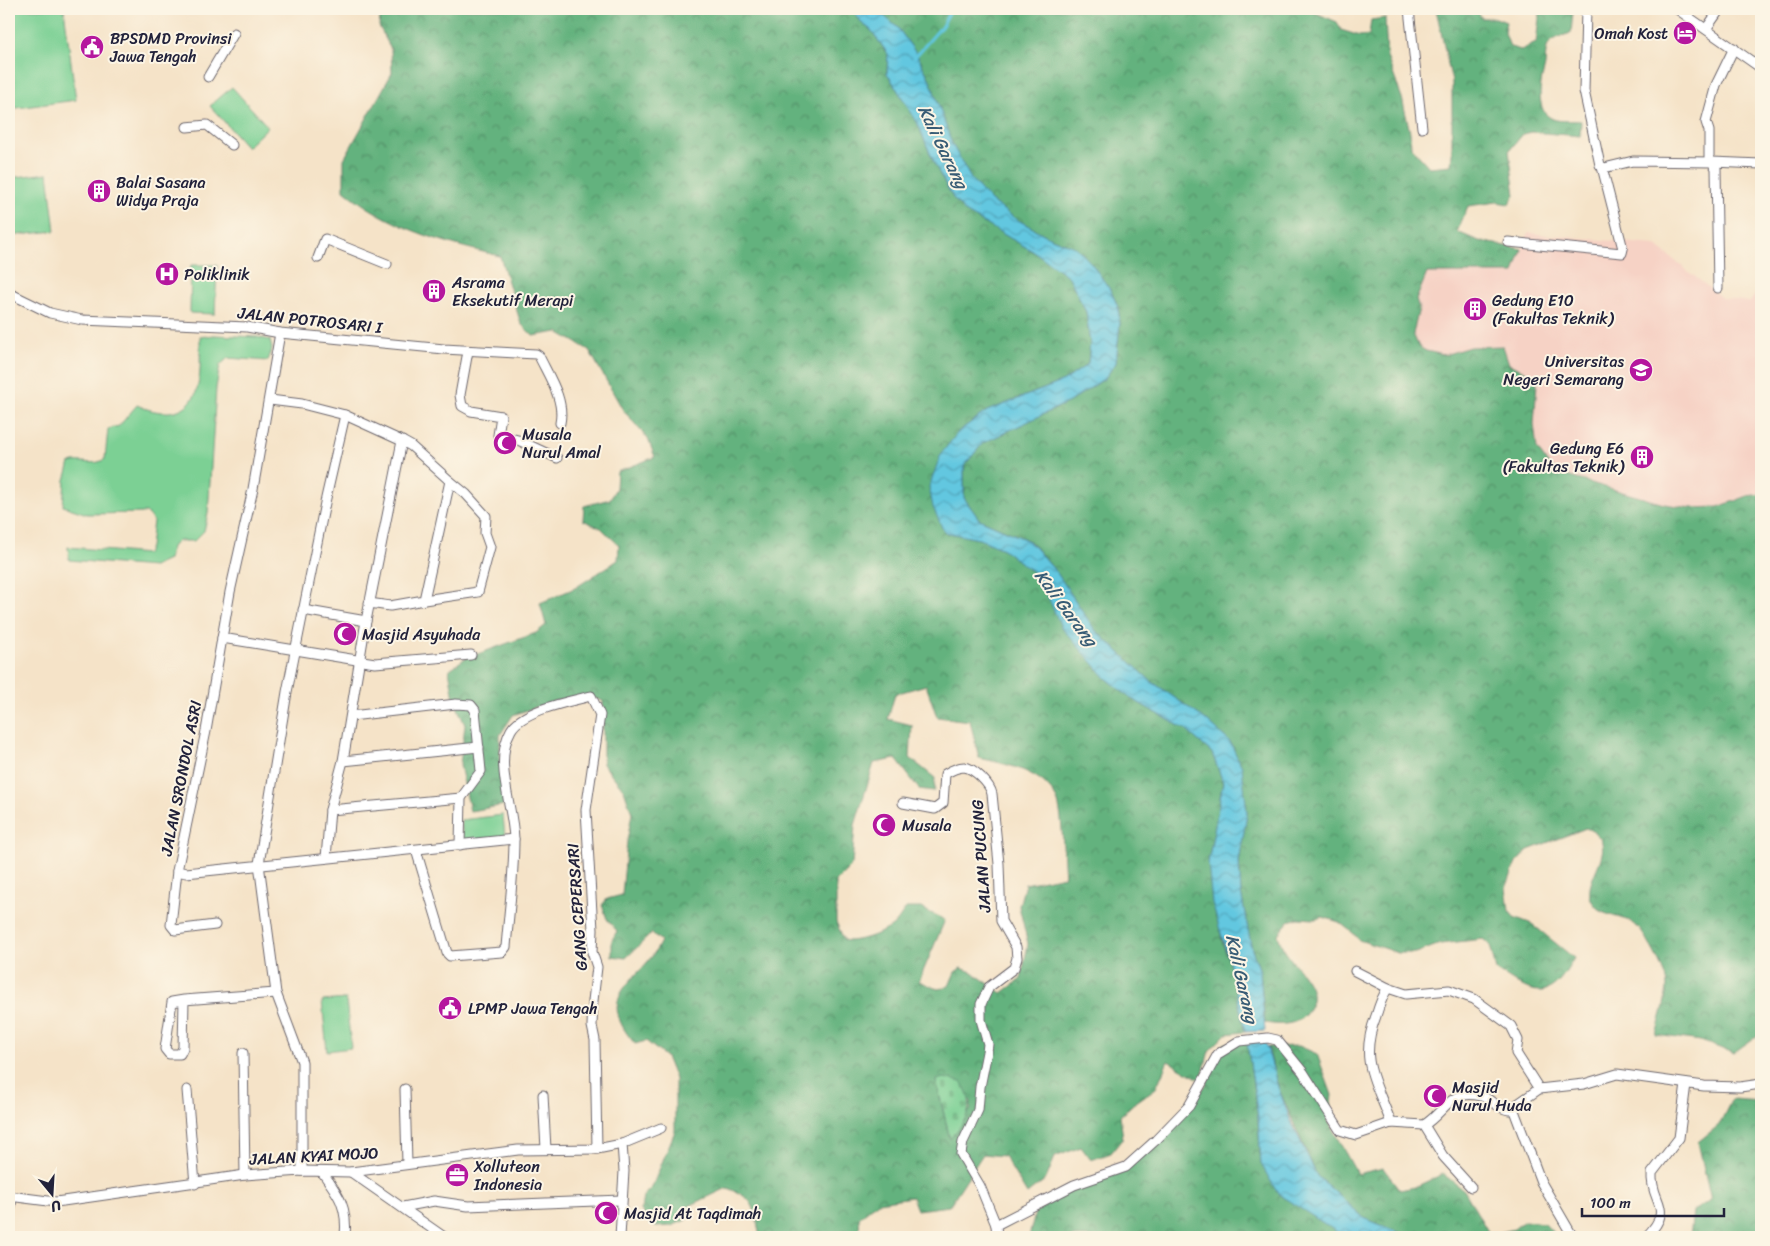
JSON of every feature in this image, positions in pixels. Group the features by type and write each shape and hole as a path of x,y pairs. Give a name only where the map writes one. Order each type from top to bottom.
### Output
{"street":[{"path":"1409,9 1422,128"},
{"path":"1508,242 1622,253 1623,249 1602,167 1598,160 1584,91 1586,9"},
{"path":"1677,9 1761,68"},
{"path":"1706,29 1720,9"},
{"path":"208,77 234,33"},
{"path":"1718,288 1716,168 1710,161 1709,131 1706,122 1716,85 1734,48"},
{"path":"187,127 207,125 232,145"},
{"path":"1602,167 1633,161 1710,161 1761,164"},
{"path":"318,258 325,239 387,264"},
{"name":"JALAN POTROSARI I","path":"9,293 50,313 82,320 247,327 280,333 468,351 504,354 529,352 540,356 558,398 561,416 560,423"},
{"name":"JALAN SRONDOL ASRI","path":"280,333 270,400 177,871 186,872 514,839"},
{"path":"468,351 460,395 462,406 471,411 501,416 498,435 518,440 556,458"},
{"path":"270,400 302,404 345,415 402,441 411,446 466,494 486,516 485,533 490,546 478,592 390,606 369,603"},
{"path":"302,1171 302,1062 276,994 259,864 273,770 295,651 345,415"},
{"path":"326,858 330,810 343,761 358,662 402,441"},
{"path":"424,600 450,481"},
{"path":"303,610 366,621"},
{"path":"222,638 358,662 394,663 471,655"},
{"name":"GANG CEPERSARI","path":"514,839 504,763 505,747 511,729 541,708 591,696 600,715 586,810 592,952 598,967 592,1026 597,1149"},
{"path":"351,716 456,704 471,705 477,716 481,771 461,798 460,845"},
{"path":"343,761 479,747"},
{"name":"JALAN PUCUNG","path":"903,803 935,809 943,804 945,774 963,767 971,770 991,789 999,864 1001,921 1016,947 1017,958 1014,968 990,987 981,1004 981,1020 988,1044 987,1052 980,1087 978,1110 963,1142 961,1154 980,1186 996,1225 997,1237"},
{"path":"330,810 461,798"},
{"path":"416,850 447,953 450,956 498,953 506,947 514,839"},
{"path":"177,871 172,928 215,925"},
{"path":"1355,971 1388,988 1406,994 1449,990 1461,993 1485,1006 1516,1032 1518,1040 1516,1053 1539,1089"},
{"path":"1388,988 1371,1029 1367,1047 1373,1076 1392,1123"},
{"path":"184,1000 183,1048 180,1054 169,1054 165,1049 172,1002 184,1000 276,994"},
{"path":"996,1225 1074,1185 1126,1166 1156,1140 1189,1106 1218,1054 1239,1041 1268,1038 1277,1040 1287,1051 1340,1130 1356,1135 1392,1123 1424,1125 1447,1103 1462,1094 1480,1096 1502,1109 1514,1108 1528,1095 1539,1089 1578,1085 1617,1074 1686,1084 1740,1087 1761,1084"},
{"path":"243,1053 245,1175"},
{"path":"1646,1237 1657,1225 1660,1214 1652,1173 1679,1138 1686,1084"},
{"path":"405,1089 406,1164"},
{"path":"187,1090 195,1184"},
{"path":"543,1095 546,1149"},
{"path":"1514,1108 1541,1182 1573,1237"},
{"path":"1424,1125 1443,1156 1471,1187"},
{"name":"JALAN KYAI MOJO","path":"10,1197 56,1202 195,1184 245,1175 302,1171 351,1172 518,1150 597,1149 622,1144 662,1128"},
{"path":"620,1237 624,1171 622,1144"},
{"path":"322,1172 342,1202 345,1215 345,1237"},
{"path":"351,1172 444,1237"},
{"path":"9,1222 10,1197"},
{"path":"403,1207 434,1201 468,1206 621,1200"}],"shaded area":[{"name":"Universitas Negeri Semarang","path":"1528,233 1655,245 1722,298 1750,302 1761,285 1761,494 1748,496 1718,507 1691,508 1664,504 1563,475 1549,465 1537,450 1534,424 1537,383 1525,371 1516,369 1509,364 1503,346 1470,347 1444,355 1426,351 1419,347 1413,334 1419,309 1416,300 1427,273 1514,273"}],"green space":[{"path":"9,9 64,9 76,100 9,109"},
{"path":"381,9 852,9 862,23 871,30 888,54 887,73 917,122 935,165 953,198 965,212 1036,253 1069,277 1086,312 1090,343 1088,364 1064,381 987,411 959,431 944,532 979,539 1003,549 1035,574 1049,599 1130,698 1185,729 1212,753 1223,782 1208,863 1222,941 1232,971 1245,1032 1226,1034 1209,1051 1201,1080 1168,1061 1156,1088 1120,1116 1123,1138 1111,1153 1091,1160 1081,1147 1055,1157 1046,1179 1027,1194 1004,1156 983,1154 949,1206 917,1210 912,1197 878,1202 859,1218 860,1237 760,1237 753,1206 744,1196 727,1188 685,1208 686,1220 671,1226 656,1227 649,1223 641,1210 643,1196 652,1187 675,1131 675,1079 666,1057 646,1041 635,1044 622,1026 617,1011 618,999 624,988 653,955 661,941 652,933 626,958 612,956 612,940 617,931 607,919 602,905 607,899 622,895 627,841 632,813 624,790 603,764 603,701 581,697 569,698 513,715 500,735 500,765 505,805 470,811 460,765 465,725 454,699 449,670 464,659 536,633 546,625 540,603 575,588 618,560 619,545 601,528 583,520 584,506 610,499 616,488 617,472 655,457 648,439 623,410 589,350 558,332 533,336 521,324 500,256 458,246 398,224 379,215 344,190 344,159 392,73 391,49 379,26","holes":["926,685 937,717 970,721 979,758 1012,766 1034,776 1051,790 1059,806 1065,876 1025,884 1019,906 1028,944 1021,979 1002,993 972,972 961,968 955,972 949,986 938,989 919,981 945,920 921,908 906,908 891,927 875,935 854,941 844,940 836,922 836,881 852,865 855,825 874,763 896,759 919,789 934,791 935,778 910,758 912,725 888,719 895,694","944,1078 971,1101 970,1110 950,1139 936,1081"]},
{"path":"876,9 1307,9 1337,22 1341,30 1360,36 1369,35 1371,20 1385,18 1387,57 1402,98 1410,132 1411,147 1429,167 1451,165 1452,155 1452,82 1436,9 1477,9 1481,18 1496,18 1506,22 1504,31 1510,47 1521,50 1536,43 1540,10 1558,9 1573,12 1571,33 1554,40 1547,47 1540,97 1543,110 1553,119 1581,121 1580,136 1532,132 1523,134 1509,151 1515,195 1509,204 1497,202 1468,206 1457,232 1479,241 1522,249 1514,273 1427,273 1416,300 1419,308 1413,334 1419,347 1426,351 1444,355 1470,347 1503,346 1509,364 1533,375 1537,383 1534,424 1537,449 1549,465 1563,475 1664,504 1691,508 1718,507 1748,496 1761,494 1761,1033 1733,1053 1701,1041 1656,1035 1663,1011 1667,986 1666,980 1649,943 1638,927 1627,920 1609,915 1594,905 1590,890 1600,861 1602,843 1597,835 1586,828 1528,850 1516,863 1506,888 1509,911 1514,917 1532,924 1574,958 1557,983 1548,989 1540,991 1531,990 1496,970 1490,945 1483,939 1440,944 1416,953 1398,953 1359,940 1339,922 1323,917 1315,919 1298,918 1289,921 1278,934 1288,955 1309,983 1312,993 1311,1004 1305,1015 1297,1021 1281,1024 1265,1023 1260,971 1252,950 1241,893 1239,862 1247,813 1230,742 1206,720 1151,681 1095,630 1057,573 1030,541 979,519 964,498 964,466 983,443 1069,402 1104,379 1116,363 1120,323 1118,307 1111,291 1077,248 1049,237 1016,219 991,201 971,179 952,144 930,80 916,53 898,28"},
{"path":"232,87 268,127 247,147 210,106"},
{"path":"48,173 55,231 9,236 9,178"},
{"path":"191,265 217,265 215,314 190,313"},
{"path":"214,335 257,337 270,340 272,349 268,361 228,358 220,365 216,388 208,513 204,531 194,541 177,541 172,547 168,560 153,567 69,560 68,547 147,554 150,547 153,521 147,513 87,514 63,506 65,480 70,463 92,463 105,459 108,429 119,426 137,405 161,412 176,411 184,408 195,395 199,382 200,337"},
{"path":"503,815 505,837 463,841 461,820"},
{"path":"346,999 351,1048 327,1051 322,1001"},
{"path":"1247,1042 1258,1118 1261,1164 1345,1237 1029,1237 1035,1212 1075,1188 1126,1170 1196,1099 1207,1083 1216,1053 1224,1044"},
{"path":"1299,1046 1317,1054 1332,1095 1328,1121 1357,1174 1383,1168 1400,1190 1415,1187 1443,1174 1464,1190 1490,1235 1514,1229 1524,1221 1544,1223 1557,1237 1410,1237 1364,1218 1317,1176 1278,1087 1268,1047"},
{"path":"944,1078 961,1082 969,1098 968,1112 965,1119 950,1139 936,1080"},
{"path":"1732,1099 1761,1101 1761,1237 1690,1237 1693,1211 1711,1200 1698,1142 1719,1125"}],"water":[{"name":"Kali Garang","path":"852,9 876,9 898,28 916,53 930,80 952,144 971,179 991,201 1016,219 1049,237 1077,248 1092,264 1111,291 1118,307 1120,323 1116,363 1104,379 1069,402 983,443 964,466 964,498 979,519 1029,541 1057,573 1095,630 1151,681 1206,720 1230,742 1242,767 1247,813 1239,862 1241,893 1252,950 1260,971 1265,1031 1245,1032 1232,971 1212,903 1208,863 1223,782 1212,753 1185,729 1130,698 1106,678 1061,627 1049,599 1035,574 1003,549 979,539 944,532 933,507 929,487 941,454 959,431 987,411 1064,381 1088,364 1090,343 1086,312 1069,277 1036,253 965,212 953,198 935,165 917,122 887,73 888,54 871,30 862,23"},
{"path":"1265,1040 1278,1087 1291,1121 1317,1176 1364,1218 1410,1237 1345,1237 1278,1194 1261,1164 1258,1118 1247,1042"}],"waterway":[{"path":"914,58 942,26 951,9"}],"place":[{"name":"Omah Kost","path":"1685,33"},
{"name":"BPSDMD Provinsi Jawa Tengah","path":"92,47"},
{"name":"Balai Sasana Widya Praja","path":"99,191"},
{"name":"Poliklinik","path":"167,274"},
{"name":"Asrama Eksekutif Merapi","path":"434,291"},
{"name":"Gedung E10 (Fakultas Teknik)","path":"1475,309"},
{"name":"Universitas Negeri Semarang","path":"1641,370"},
{"name":"Musala Nurul Amal","path":"505,443"},
{"name":"Gedung E6 (Fakultas Teknik)","path":"1642,457"},
{"name":"Masjid Asyuhada","path":"345,634"},
{"name":"Musala","path":"884,825"},
{"name":"LPMP Jawa Tengah","path":"450,1008"},
{"name":"Masjid Nurul Huda","path":"1435,1096"},
{"name":"Xolluteon Indonesia","path":"457,1175"},
{"name":"Masjid At Taqdimah","path":"606,1213"}]}
